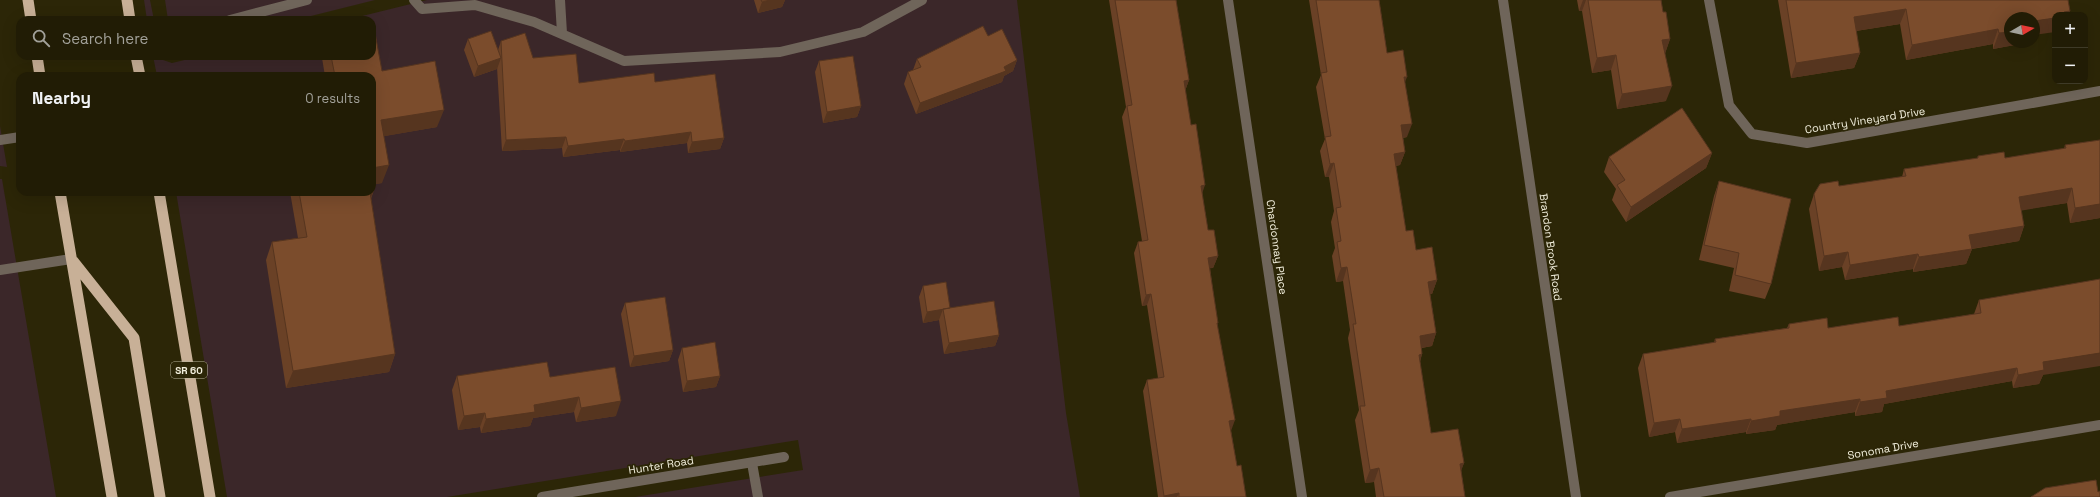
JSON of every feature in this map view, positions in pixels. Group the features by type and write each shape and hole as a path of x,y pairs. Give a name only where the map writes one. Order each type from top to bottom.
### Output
{"highway":[{"path":"28,0 30,16"},
{"path":"127,0 129,16"},
{"path":"38,60 39,72"},
{"path":"137,60 139,72"},
{"path":"61,196 112,497"},
{"name":"SR 60","path":"160,196 210,497"},
{"path":"71,259 134,338 160,497"}],"street":[{"path":"245,16 307,0"},
{"path":"414,0 422,9 475,6 534,22 593,49 624,61 780,52 863,32 922,0"},
{"path":"560,0 562,34"},
{"name":"Chardonnay Place","path":"1228,0 1302,497"},
{"name":"Brandon Brook Road","path":"1503,0 1576,497"},
{"name":"Country Vineyard Drive","path":"1710,0 1729,105 1752,134 1807,144 2100,91"},
{"path":"0,140 16,138"},
{"path":"0,270 71,259"},
{"name":"Sonoma Drive","path":"1670,497 2100,425"},
{"name":"Hunter Road","path":"542,497 784,457"},
{"path":"752,463 758,497"}],"shaded area":[{"path":"144,0 150,0 153,16 146,16"},
{"path":"165,0 375,0 311,16 167,16"},
{"path":"427,0 1017,0 1066,413 1080,497 635,497 803,470 798,440 447,497 227,497 177,196 376,196 376,72 156,72 154,60 163,60 172,63 184,60 376,60 376,16 362,16"},
{"path":"0,126 7,167 0,166"},
{"path":"0,179 2,179 56,497 0,497"}],"building":[{"path":"1115,0 1176,0 1189,80 1184,81 1191,125 1196,124 1205,185 1201,186 1208,230 1214,230 1218,256 1208,258 1217,323 1235,420 1229,421 1237,466 1241,465 1246,497 1179,497 1179,493 1164,496 1147,380 1164,377 1151,294 1146,295 1138,242 1148,240 1127,106 1132,105"},
{"path":"1316,0 1379,0 1387,53 1403,50 1407,77 1404,77 1412,124 1401,125 1405,152 1394,154 1406,231 1413,230 1416,250 1432,247 1437,280 1428,282 1436,333 1420,336 1422,354 1419,355 1431,433 1458,429 1464,463 1460,464 1465,497 1384,497 1379,468 1370,470 1360,406 1365,406 1353,324 1356,324 1347,267 1341,268 1337,242 1341,241 1336,208 1341,207 1334,163 1330,164 1325,137 1331,136 1321,73 1327,72"},
{"path":"1588,0 1661,0 1663,12 1666,12 1670,39 1662,40 1672,86 1622,94 1616,55 1597,58"},
{"path":"1786,0 2068,0 2070,11 2052,12 2052,18 2040,20 2040,12 2004,12 2004,33 1999,33 1998,29 1912,45 1906,9 1854,17 1860,53 1796,63"},
{"path":"983,26 988,36 1002,29 1017,60 1004,67 1006,71 920,103 908,72 921,67 917,59"},
{"path":"491,31 501,58 478,66 468,39"},
{"path":"525,33 533,58 576,54 579,83 654,73 655,82 715,74 724,138 692,142 691,132 625,141 624,139 568,146 566,137 506,140 501,41"},
{"path":"376,38 382,71 435,61 444,110 381,120 389,165 376,167 376,72 334,72 332,60 376,60"},
{"path":"853,56 861,106 827,112 819,61"},
{"path":"1682,108 1712,153 1631,207 1617,185 1625,180 1609,157"},
{"path":"2100,140 2100,204 2075,208 2072,188 2019,197 2024,226 1969,235 1972,249 1919,257 1918,254 1850,265 1848,252 1824,256 1814,194 1820,184 1838,181 1839,186 1906,176 1904,169 1978,158 1978,156 2004,152 2005,158 2066,148 2065,145"},
{"path":"1719,181 1791,199 1771,284 1735,275 1739,253 1704,245"},
{"path":"300,196 371,196 395,354 293,371 272,242 307,237"},
{"path":"2100,279 2100,353 2043,362 2044,370 2018,375 2017,368 1886,391 1887,398 1860,402 1860,399 1780,411 1780,416 1751,421 1751,419 1682,429 1680,419 1654,423 1643,354 1716,342 1715,339 1789,328 1789,324 1827,318 1828,328 1898,317 1899,326 1981,313 1979,300"},
{"path":"946,282 950,308 927,312 923,286"},
{"path":"665,297 673,350 634,356 625,303"},
{"path":"994,301 999,335 949,343 943,309"},
{"path":"715,342 720,376 687,381 682,348"},
{"path":"547,362 550,377 615,367 621,401 581,408 579,397 534,405 535,412 486,419 485,413 464,416 457,376"},
{"path":"2096,480 2098,492 2100,491 2100,497 2031,497 2045,488"}]}
